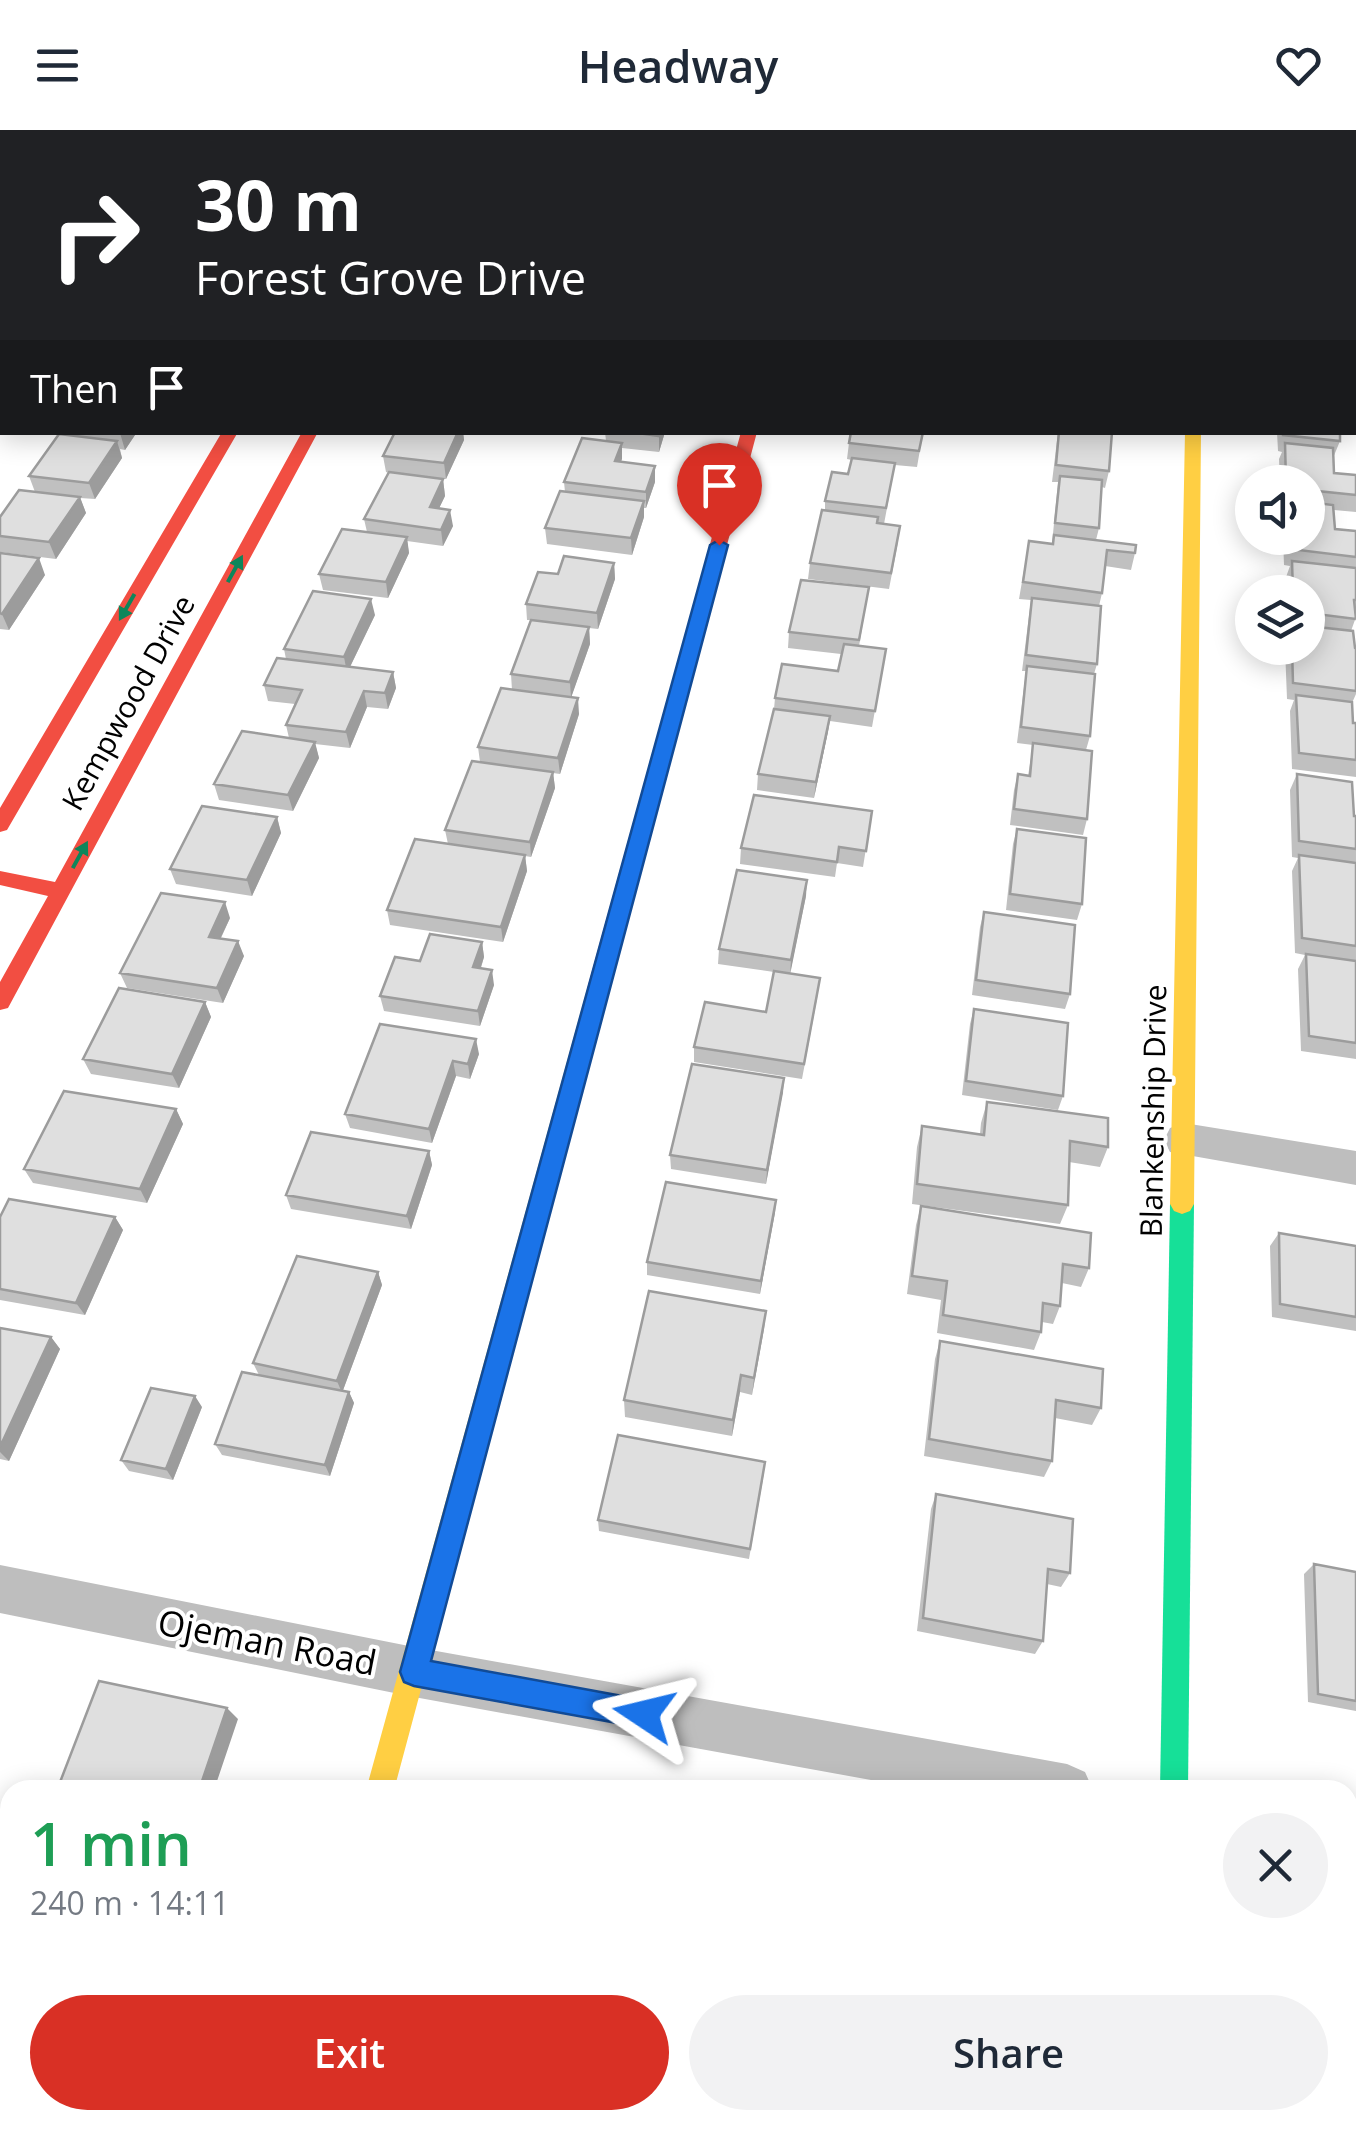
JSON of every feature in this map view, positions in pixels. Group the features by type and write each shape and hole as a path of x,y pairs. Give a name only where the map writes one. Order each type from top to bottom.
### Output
{"street":[{"name":"Kempwood Drive","path":"0,825 190,519 229,435"},
{"name":"Kempwood Drive","path":"0,1002 247,529 308,435"},
{"path":"383,1780 749,435"},
{"name":"Blankenship Drive","path":"1174,1780 1193,435"},
{"path":"0,878 60,892"},
{"path":"1184,1140 1356,1168"},
{"name":"Ojeman Road","path":"0,1589 414,1672 1012,1780"}],"building":[{"path":"58,435 117,441 89,483 29,476"},
{"path":"394,435 457,435 444,463 383,456"},
{"path":"850,435 922,435 919,451 849,443"},
{"path":"1059,435 1112,435 1109,471 1056,465"},
{"path":"1283,435 1340,435 1340,441"},
{"path":"582,438 622,443 615,461 655,466 646,492 564,482"},
{"path":"1285,443 1333,448 1334,473 1356,475 1356,495 1325,492 1325,465 1286,465"},
{"path":"852,458 895,463 886,508 825,501 832,472 848,474"},
{"path":"389,472 443,479 430,507 450,510 441,530 364,519"},
{"path":"1060,476 1102,480 1099,528 1055,523"},
{"path":"19,490 80,497 49,542 0,536 0,517"},
{"path":"560,491 644,501 631,538 545,528"},
{"path":"1325,504 1333,505 1335,529 1356,531 1356,557 1325,553"},
{"path":"822,510 878,517 877,523 900,526 891,573 810,563"},
{"path":"342,529 407,537 386,582 319,574"},
{"path":"1054,535 1136,545 1135,553 1107,550 1102,593 1023,582 1029,541 1053,544"},
{"path":"0,553 39,558 2,614 0,613"},
{"path":"564,556 614,563 597,613 526,604 538,572 558,574"},
{"path":"1292,561 1356,568 1356,619 1325,615 1325,575 1292,575"},
{"path":"801,580 869,587 859,640 789,632"},
{"path":"313,591 371,599 344,657 284,649"},
{"path":"1032,598 1101,606 1097,664 1026,655"},
{"path":"531,620 589,627 570,682 511,674"},
{"path":"1325,628 1353,631 1356,691 1293,683 1292,665 1325,665"},
{"path":"844,644 886,649 875,711 775,698 782,664 838,671"},
{"path":"277,658 393,672 385,693 364,691 346,732 286,725 302,690 264,685"},
{"path":"1027,666 1095,674 1090,736 1021,727"},
{"path":"501,688 578,698 558,758 478,747"},
{"path":"1296,695 1352,702 1356,760 1299,753"},
{"path":"774,709 830,716 816,782 758,774"},
{"path":"242,731 315,742 288,795 214,784"},
{"path":"1033,743 1092,751 1087,819 1014,809 1018,774 1030,776"},
{"path":"472,761 553,772 530,842 445,830"},
{"path":"1297,774 1352,782 1356,849 1299,841"},
{"path":"754,795 872,811 866,851 839,847 837,862 741,848"},
{"path":"202,806 277,817 247,880 170,869"},
{"path":"1017,829 1086,838 1082,904 1010,894"},
{"path":"415,839 525,855 501,927 387,910"},
{"path":"1299,855 1356,863 1356,946 1302,938"},
{"path":"737,870 807,880 791,960 719,949"},
{"path":"161,893 225,902 209,937 238,941 217,988 120,973"},
{"path":"984,912 1075,925 1070,994 976,980"},
{"path":"430,934 482,942 473,967 492,970 478,1011 380,996 395,957 420,961"},
{"path":"1306,954 1356,961 1356,1043 1309,1036"},
{"path":"774,971 820,978 804,1064 694,1047 705,1002 766,1012"},
{"path":"119,988 205,1002 172,1074 83,1059"},
{"path":"974,1009 1068,1023 1063,1096 966,1081"},
{"path":"380,1024 476,1039 468,1064 453,1061 429,1129 345,1114"},
{"path":"692,1064 784,1078 767,1170 670,1155"},
{"path":"64,1091 176,1109 140,1189 24,1169"},
{"path":"987,1102 1108,1118 1108,1147 1070,1141 1068,1205 917,1184 922,1126 984,1135"},
{"path":"311,1132 429,1151 407,1216 286,1195"},
{"path":"666,1182 776,1200 761,1281 647,1262"},
{"path":"9,1199 115,1217 76,1303 0,1289 0,1217"},
{"path":"921,1206 1091,1233 1089,1268 1063,1264 1060,1306 1043,1303 1041,1332 943,1315 947,1281 912,1276"},
{"path":"1279,1233 1356,1246 1356,1317 1280,1304"},
{"path":"297,1256 378,1272 337,1381 253,1363"},
{"path":"649,1291 766,1311 754,1378 741,1375 733,1420 624,1400"},
{"path":"0,1328 51,1337 0,1447"},
{"path":"940,1341 1103,1369 1101,1408 1056,1400 1052,1461 929,1439"},
{"path":"242,1372 349,1392 325,1465 215,1444"},
{"path":"151,1388 195,1396 166,1469 121,1460"},
{"path":"618,1435 765,1462 750,1549 598,1520"},
{"path":"936,1494 1073,1519 1070,1573 1048,1569 1043,1641 923,1618"},
{"path":"1314,1564 1356,1572 1356,1701 1318,1694"},
{"path":"99,1681 227,1708 202,1780 61,1780"}],"traffic: fast":[{"path":"1174,1780 1182,1204"}],"traffic: slow":[{"path":"1182,1204 1193,435"},
{"path":"383,1780 598,989"}],"traffic: jam":[{"path":"0,825 228,435"},
{"path":"0,1002 308,435"},
{"path":"598,989 748,435"},
{"path":"0,878 60,891"}],"route":[{"path":"644,1714 414,1672 719,545"}]}
